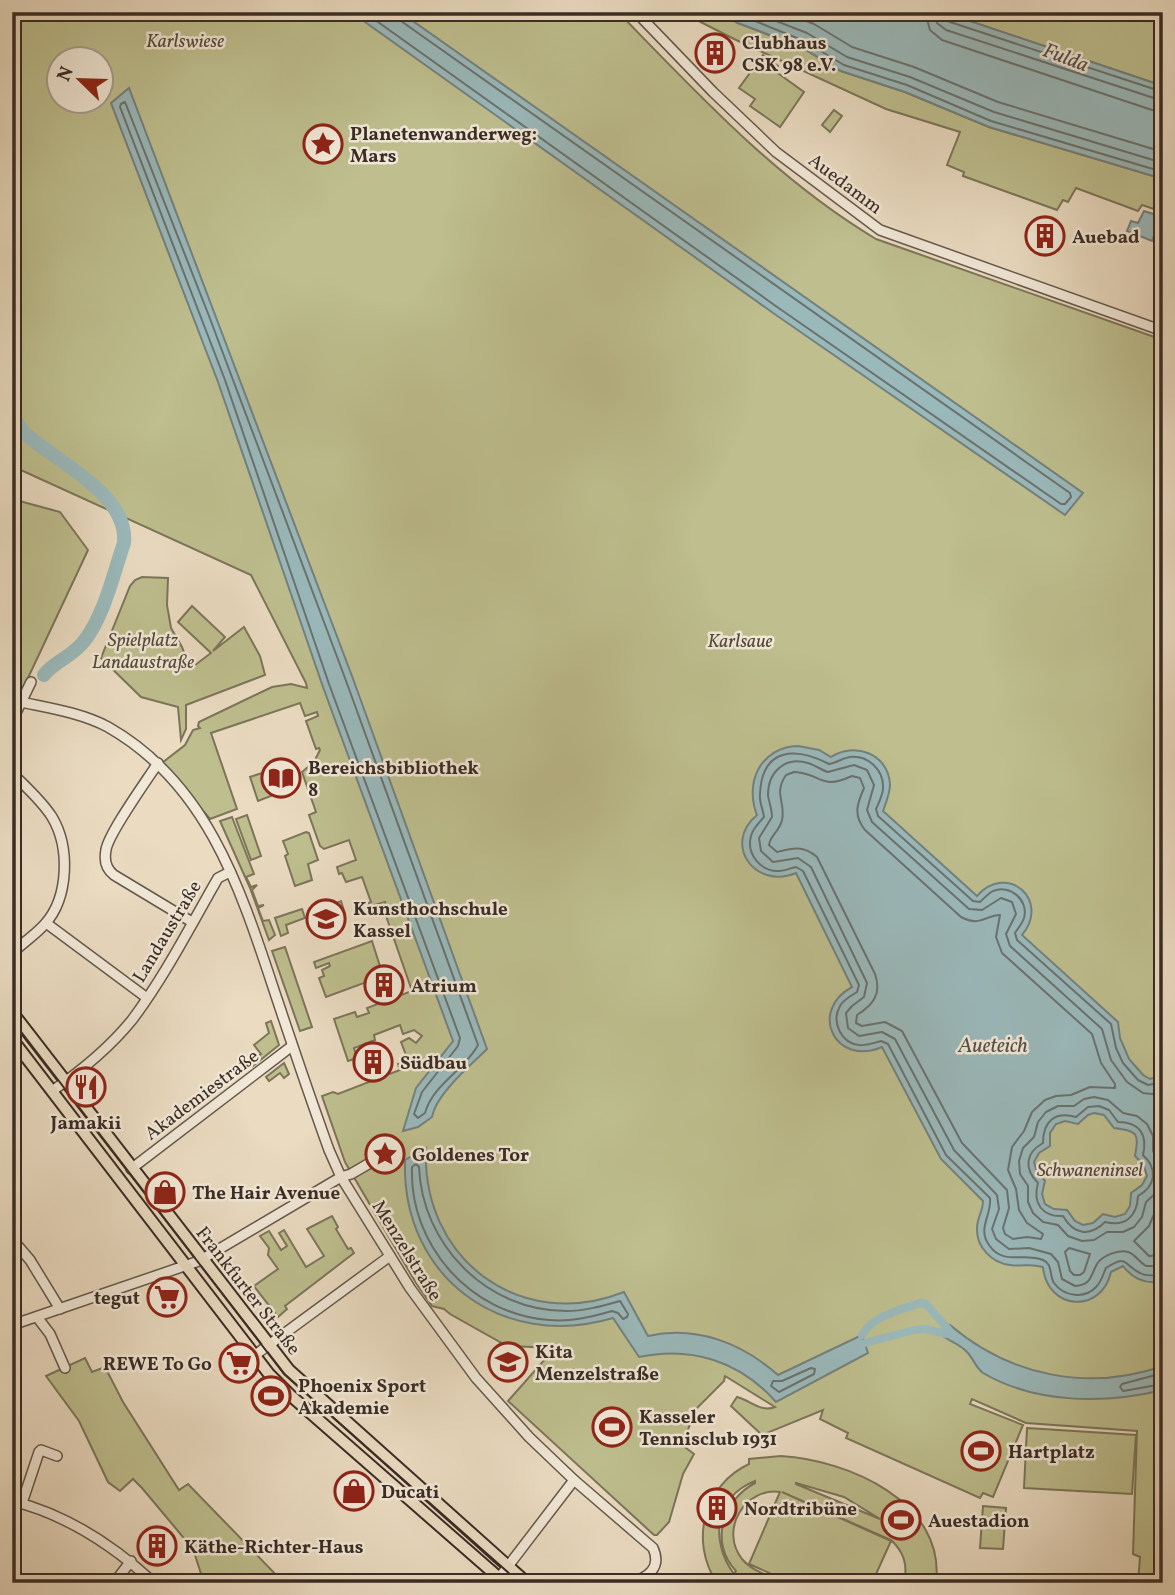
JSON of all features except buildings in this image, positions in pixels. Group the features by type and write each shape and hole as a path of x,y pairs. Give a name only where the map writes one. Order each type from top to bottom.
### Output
{"main road":[{"name":"Frankfurter Straße","path":"12,1012 131,1169 302,1384 527,1583"},
{"name":"Frankfurter Straße","path":"12,1039 269,1374 502,1580"}],"street":[{"name":"Auedamm","path":"636,12 713,92 776,152 880,230 1163,331"},
{"path":"12,721 31,682"},
{"path":"21,702 104,725 132,742 158,763 190,800 211,830 230,872"},
{"path":"158,763 107,843 106,863 108,870 114,875 192,922"},
{"path":"12,773 51,817 60,836 64,854 61,888 56,905 46,923 12,953"},
{"name":"Landaustraße","path":"52,1091 107,1046 131,1021 218,878 230,872"},
{"name":"Menzelstraße","path":"230,872 341,1177 428,1314 476,1378 520,1428 574,1480 651,1545 656,1558 651,1574"},
{"path":"46,923 147,998"},
{"name":"Akademiestraße","path":"131,1169 292,1046"},
{"path":"12,1325 203,1259 341,1177 387,1153"},
{"path":"12,1239 30,1260 60,1310"},
{"path":"255,1355 390,1256"},
{"path":"37,1317 50,1334 65,1368"},
{"path":"57,1456 41,1450 39,1452 17,1502 95,1536 131,1561 154,1583"},
{"path":"502,1580 509,1566 574,1480"},
{"path":"114,1583 131,1561"},
{"path":"631,1583 651,1574 660,1583"}],"green space":[{"name":"Karlsaue","path":"12,12 618,12 772,163 840,216 876,239 1163,340 1163,1583 1138,1583 1140,1557 1133,1554 1137,1431 1026,1423 972,1399 970,1404 1023,1425 993,1497 983,1493 980,1498 846,1438 848,1433 820,1419 823,1410 762,1435 731,1406 737,1397 760,1407 775,1407 725,1376 724,1381 696,1409 682,1445 694,1454 683,1474 669,1522 654,1535 508,1401 555,1348 507,1346 444,1309 432,1306 345,1162 322,1096 333,1092 338,1094 400,1070 398,1064 408,1060 401,1042 409,1038 416,1043 422,1036 414,1030 403,1034 400,1025 374,1035 375,1040 354,1048 357,1058 348,1061 334,1019 355,1012 357,1017 369,1013 367,1008 412,991 385,913 388,912 385,902 368,910 366,904 371,902 362,877 346,882 342,873 339,874 337,867 356,860 349,840 324,849 320,846 309,815 316,812 302,772 314,762 320,750 316,749 306,721 318,716 317,712 305,716 300,703 211,733 237,809 210,819 162,763 185,745 193,730 200,728 199,722 272,687 291,684 307,688 251,575 12,466"},
{"path":"681,12 718,12 738,23 801,47 841,71 905,92 989,127 1163,179 1163,212 1142,205 1138,211 1076,188 1068,202 1063,200 1057,210 963,176 964,172 947,165 960,132 886,109"},
{"path":"943,12 1163,12 1163,86"},
{"path":"763,55 778,66 775,71 804,92 780,127 750,106 755,99 739,88"},
{"path":"834,110 842,116 830,132 822,125"},
{"path":"12,499 60,512 88,550 12,712"},
{"name":"Spielplatz Landaustraße","path":"142,577 168,578 167,605 171,628 190,669 211,653 178,622 192,606 225,637 213,651 244,627 260,656 265,675 186,705 186,729 181,740 178,707 141,697 101,658 130,586"},
{"path":"262,773 271,796 258,801 250,777"},
{"path":"247,815 261,856 251,860 236,819"},
{"path":"232,817 254,874 246,877 251,887 257,885 252,890 258,906 264,905 258,908 263,921 269,920 275,935 269,940 250,888 220,821"},
{"path":"309,833 318,860 308,864 312,880 295,886 283,841"},
{"path":"341,901 345,914 331,919 327,907"},
{"path":"302,909 305,918 286,925 288,933 281,936 275,918"},
{"path":"372,941 383,976 326,997 319,978 324,976 322,970 330,966 329,963 316,968 314,962"},
{"path":"285,947 312,1027 300,1031 272,951"},
{"path":"271,1021 279,1045 253,1066 250,1062 261,1054 254,1045 269,1033 266,1023"},
{"path":"284,1063 289,1074 284,1078 280,1073 269,1081 266,1077"},
{"path":"332,1216 338,1227 336,1229 348,1249 351,1248 354,1253 285,1306 287,1309 278,1317 254,1286 278,1269 268,1255 269,1248 260,1236 269,1231 281,1250 287,1246 279,1233 284,1230 306,1267 324,1256 307,1229"},
{"path":"85,1358 92,1372 105,1367 123,1402 179,1490 188,1484 284,1583 200,1583 203,1580 193,1549 142,1488 133,1479 120,1491 108,1482 79,1421 46,1376"},
{"path":"1027,1428 1136,1435 1132,1494 1024,1488"},
{"path":"781,1456 807,1459 835,1466 887,1491 909,1508 925,1530 935,1554 936,1583 904,1583 904,1559 891,1540 782,1492 891,1541 872,1583 792,1583 749,1564 780,1492 767,1492 756,1496 739,1513 733,1536 736,1548 746,1563 785,1583 755,1583 735,1574 742,1583 717,1583 708,1567 704,1550 706,1516 721,1486 734,1473 749,1464 749,1459","holes":["755,1481 735,1500 723,1522 723,1547 736,1571 734,1574 721,1548 720,1522 731,1498 741,1488","796,1484 844,1497 880,1519"]},
{"path":"983,1506 1006,1508 1003,1549 980,1548"}],"water":[{"path":"351,12 400,12 1083,493 1065,515 776,315"},
{"name":"Fulda","path":"718,12 943,12 1163,86 1163,179 989,127 905,92 841,71 801,47 738,23"},
{"path":"129,88 352,676 487,1049 447,1090 432,1117 418,1127 403,1131 416,1088 453,1041 323,687 218,382 116,116 116,99"},
{"path":"1144,211 1163,217 1163,235 1155,233 1152,241 1127,231 1131,221 1138,223"},
{"name":"Aueteich","path":"798,746 819,750 831,757 859,751 877,758 888,773 890,784 883,811 977,896 989,886 1001,883 1012,884 1022,890 1031,909 1030,922 1022,935 1118,1022 1120,1038 1129,1059 1143,1075 1150,1079 1163,1075 1163,1281 1140,1280 1123,1266 1111,1272 1105,1286 1097,1295 1086,1301 1075,1302 1054,1292 1043,1267 1003,1264 982,1248 977,1228 983,1201 941,1159 882,1047 865,1051 851,1049 840,1043 833,1033 830,1022 832,1009 839,997 852,987 796,873 781,877 768,875 756,870 743,851 747,827 757,815 753,790 759,768 774,753","holes":["1088,1115 1104,1115 1114,1128 1135,1134 1135,1156 1144,1166 1147,1176 1142,1185 1131,1193 1130,1206 1125,1214 1115,1217 1103,1214 1093,1223 1083,1225 1075,1221 1067,1210 1054,1209 1045,1204 1042,1194 1045,1181 1037,1172 1034,1162 1039,1153 1050,1146 1050,1133 1056,1124 1065,1121 1078,1124"]},
{"path":"426,1148 429,1188 440,1223 459,1253 484,1277 514,1294 548,1302 585,1302 624,1292 648,1336 684,1333 718,1339 749,1354 778,1375 862,1335 868,1353 776,1402 747,1376 714,1360 677,1354 639,1357 613,1318 572,1325 533,1324 497,1313 466,1295 440,1270 420,1239 408,1202 405,1160"},
{"path":"950,1325 998,1357 1051,1374 1107,1378 1163,1366 1163,1390 1095,1399 1048,1396 1025,1391 983,1373 965,1350 944,1337"}],"waterway":[{"path":"12,413 25,433 89,481 103,495 115,510 122,526 124,543 98,618 80,646 44,675"},
{"path":"862,1335 879,1318 920,1303 926,1304 948,1329"},
{"path":"865,1343 914,1330 925,1329 946,1334"}],"tram line":[{"path":"12,1020 284,1374 520,1583"}],"place":[{"name":"Clubhaus CSK 98 e.V.","path":"715,53"},
{"name":"Planetenwanderweg: Mars","path":"323,144"},
{"name":"Auebad","path":"1045,236"},
{"name":"Bereichsbibliothek 8","path":"281,778"},
{"name":"Kunsthochschule Kassel","path":"326,919"},
{"name":"Atrium","path":"384,985"},
{"name":"Südbau","path":"373,1062"},
{"name":"Jamakii","path":"86,1087"},
{"name":"Goldenes Tor","path":"385,1154"},
{"name":"The Hair Avenue","path":"165,1192"},
{"name":"tegut","path":"167,1297"},
{"name":"Kita Menzelstraße","path":"508,1362"},
{"name":"REWE To Go","path":"239,1363"},
{"name":"Phoenix Sport Akademie","path":"271,1396"},
{"name":"Kasseler Tennisclub 1931","path":"612,1427"},
{"name":"Hartplatz","path":"981,1451"},
{"name":"Ducati","path":"354,1491"},
{"name":"Nordtribüne","path":"717,1508"},
{"name":"Auestadion","path":"901,1520"},
{"name":"Käthe-Richter-Haus","path":"157,1546"}],"park label":[{"name":"Karlswiese","path":"185,40"},
{"name":"Schwaneninsel","path":"1090,1169"}]}
